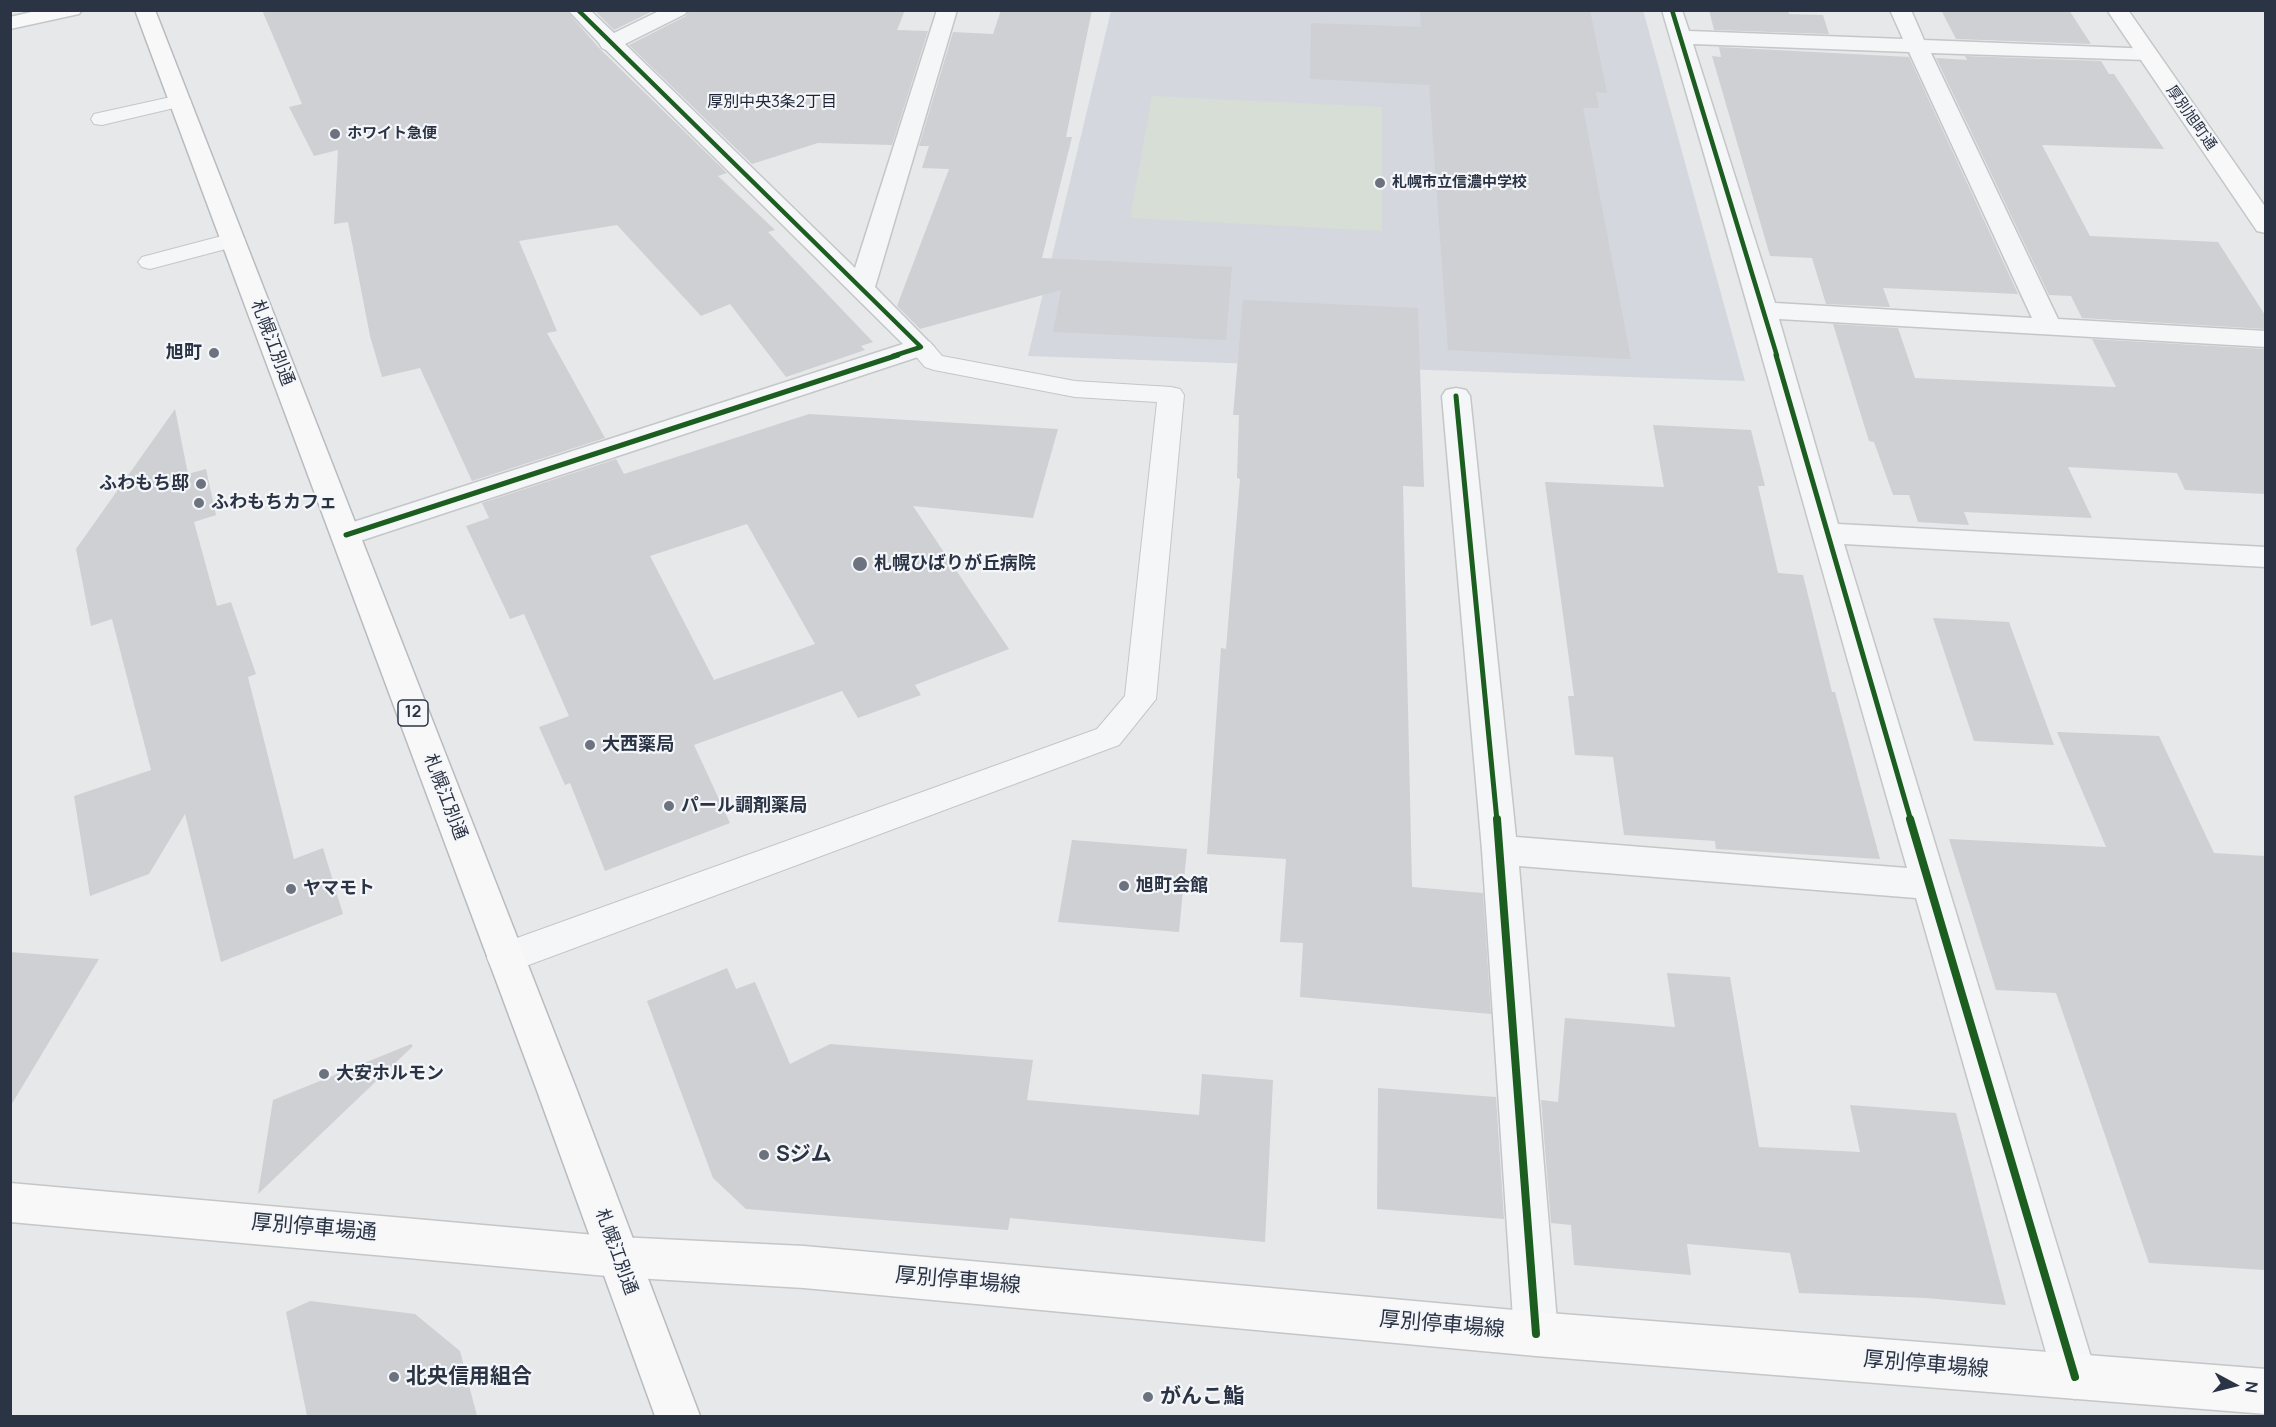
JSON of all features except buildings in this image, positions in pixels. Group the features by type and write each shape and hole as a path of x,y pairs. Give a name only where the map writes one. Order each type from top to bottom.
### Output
{"main road":[{"path":"10,23 72,10"},
{"name":"札幌江別通","path":"145,10 346,535 678,1416"},
{"name":"厚別旭町通","path":"2117,10 2265,226"},
{"name":"厚別停車場通","path":"10,1202 618,1257"},
{"name":"厚別停車場線","path":"618,1257 804,1267 1536,1334 2265,1392"}],"street":[{"path":"346,535 921,347 609,44 578,10"},
{"path":"609,44 678,10"},
{"path":"861,290 947,10"},
{"path":"1900,10 2049,327"},
{"path":"2075,1377 1826,532 1764,310 1676,24 1918,46 2146,54"},
{"path":"1764,310 2265,339"},
{"path":"1456,396 1500,850 1536,1334"},
{"path":"1826,532 2265,558"},
{"path":"1500,850 1931,885"}],"lane":[{"path":"102,119 180,101"},
{"path":"150,262 233,240"},
{"path":"505,958 1108,737 1140,699 1171,396 1075,388 934,362 921,347"}],"shaded area":[{"name":"札幌市立信濃中学校","path":"1643,10 1745,381 1028,356 1111,11"},
{"path":"1152,96 1382,107 1382,231 1130,218"}],"cycle path":[{"path":"346,535 921,347 578,10"},
{"path":"1672,10 1764,310 1826,533 2075,1377"},
{"path":"1456,396 1500,850 1536,1334"}],"place":[{"name":"ホワイト急便","path":"335,134"},
{"name":"札幌市立信濃中学校","path":"1380,183"},
{"name":"旭町","path":"214,353"},
{"name":"ふわもち邸","path":"201,484"},
{"name":"ふわもちカフェ","path":"199,503"},
{"name":"札幌ひばりが丘病院","path":"860,564"},
{"name":"大西薬局","path":"590,745"},
{"name":"パール調剤薬局","path":"669,806"},
{"name":"旭町会館","path":"1124,886"},
{"name":"ヤマモト","path":"291,889"},
{"name":"大安ホルモン","path":"324,1074"},
{"name":"Sジム","path":"764,1155"},
{"name":"北央信用組合","path":"394,1377"},
{"name":"がんこ鮨","path":"1148,1397"}],"district":[{"name":"厚別中央3条2丁目","path":"772,103"}]}
